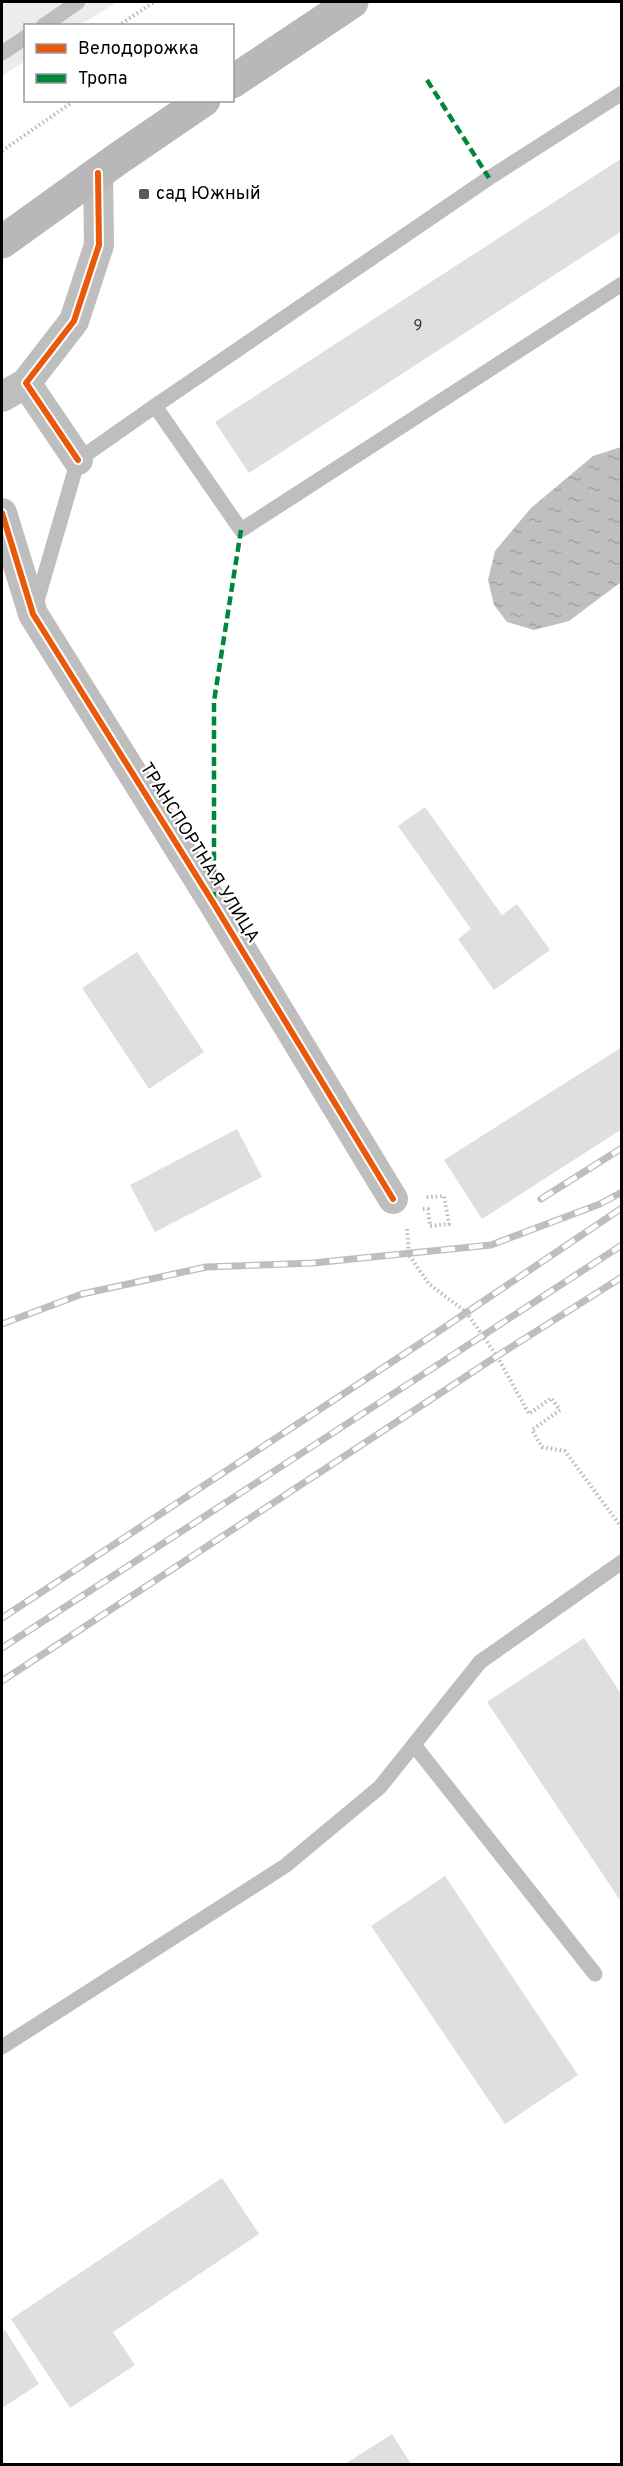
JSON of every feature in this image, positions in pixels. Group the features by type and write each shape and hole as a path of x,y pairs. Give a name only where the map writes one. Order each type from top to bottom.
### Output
{"main road":[{"path":"234,81 352,2"},
{"path":"2,242 201,102"}],"street":[{"path":"78,460 14,390 74,321 99,245 98,173"},
{"name":"ТРАНСПОРТНАЯ УЛИЦА","path":"2,513 33,614 405,1211"}],"lane":[{"path":"46,24 78,2"},
{"path":"2,53 24,38"},
{"path":"33,614 78,460 489,178 621,93"},
{"path":"155,405 241,530 621,284"},
{"path":"2,2047 285,1866 380,1787 480,1662 621,1562"},
{"path":"414,1745 595,1974"}],"path":[{"path":"121,24 154,2"},
{"path":"2,152 71,104 70,102"},
{"path":"444,1196 449,1224 430,1226 428,1209 405,1211 444,1196"},
{"path":"405,1211 409,1255 429,1284 466,1312 497,1356 529,1413 551,1398 560,1410 532,1430 542,1447 565,1451 621,1528"}],"shaded area":[{"path":"2,2 117,2 82,24 24,24 24,62 2,76"}],"water":[{"path":"621,447 621,582 569,621 534,630 507,622 494,605 488,580 495,551 531,508 593,456"}],"building":[{"path":"622,158 622,231 249,473 215,422"},
{"path":"425,807 502,915 517,904 550,950 494,990 458,939 471,929 398,826"},
{"path":"137,952 204,1052 149,1089 82,988"},
{"path":"622,1047 622,1129 482,1219 444,1160"},
{"path":"237,1129 262,1177 155,1232 130,1185"},
{"path":"584,1638 622,1695 622,1903 487,1702"},
{"path":"445,1876 578,2075 505,2124 371,1926"},
{"path":"222,2178 259,2234 113,2332 135,2365 70,2408 11,2319"},
{"path":"5,2330 39,2384 2,2408 2,2333"},
{"path":"392,2434 411,2464 345,2464"}],"railway":[{"path":"541,1199 622,1148"},
{"path":"2,1324 82,1294 206,1267 313,1263 491,1245 600,1204 622,1192"},
{"path":"2,1618 622,1208"},
{"path":"2,1648 622,1245"},
{"path":"2,1681 497,1356 622,1277"}],"marked path":[{"path":"427,80 489,178"},
{"path":"214,901 214,701 241,530"}],"cycle path":[{"path":"78,460 26,383 74,321 99,245 98,173"},
{"path":"2,513 33,614 214,904 393,1199"}],"place":[{"name":"сад Южный","path":"144,194"}]}
